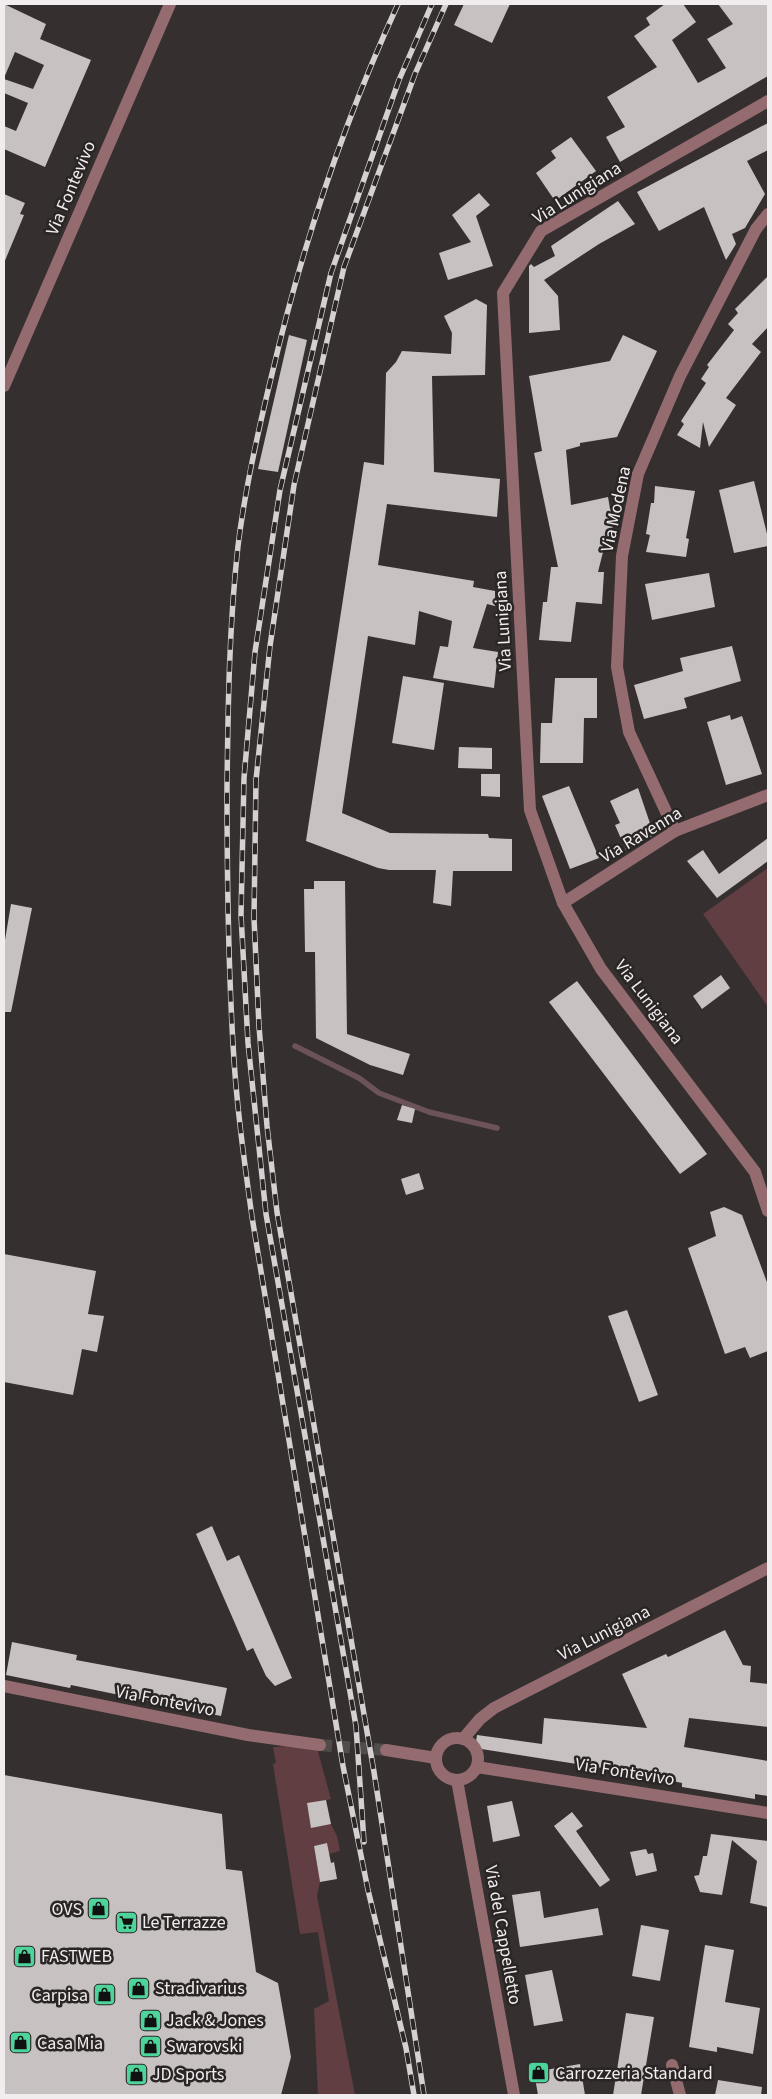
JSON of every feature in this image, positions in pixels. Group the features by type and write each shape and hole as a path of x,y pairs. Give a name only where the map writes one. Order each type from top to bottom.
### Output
{"street":[{"name":"Via Fontevivo","path":"4,386 170,4"},
{"name":"Via Lunigiana","path":"768,101 541,231 503,293 530,810 564,903 601,969 754,1172 768,1212"},
{"name":"Via Modena","path":"675,831 629,732 617,667 622,556 638,474 676,385 756,229 768,214"},
{"name":"Via Ravenna","path":"564,903 675,831 768,795"},
{"name":"Via Lunigiana","path":"463,1739 480,1719 494,1708 768,1568"},
{"name":"Via Fontevivo","path":"4,1686 248,1736 320,1745"},
{"path":"455,1738 463,1739 474,1746 477,1752 476,1767 471,1775 465,1779 458,1780 445,1777 440,1772 436,1758 442,1744 455,1738"},
{"path":"386,1750 436,1758"},
{"name":"Via Fontevivo","path":"476,1767 768,1813"},
{"name":"Via del Cappelletto","path":"458,1780 514,2095"},
{"path":"672,2065 680,2095"}],"shaded area":[{"path":"768,868 768,1007 703,914"},
{"path":"273,1747 317,1748 331,1799 307,1804 311,1823 331,1824 337,1836 340,1851 329,1854 327,1843 314,1846 320,1882 317,1896 355,2095 318,2095 314,2009 329,2001 318,1932 300,1934 273,1764 276,1763"}],"building":[{"path":"4,4 46,24 40,39 91,60 45,167 4,149 4,126 16,131 28,103 4,93 4,79 33,89 44,65 15,52 4,78"},
{"path":"464,4 510,4 492,43 454,25"},
{"path":"665,4 683,4 696,22 672,40 698,83 726,68 707,39 733,24 718,4 768,4 768,76 620,162 606,137 625,127 607,97 657,67 634,36 650,25 646,18"},
{"path":"768,123 768,150 747,161 765,194 745,228 732,234 736,244 726,260 704,207 659,231 637,192"},
{"path":"571,137 596,171 555,201 536,173 556,158 551,151"},
{"path":"479,193 490,205 476,216 493,266 448,280 439,253 471,242 452,215"},
{"path":"4,194 25,203 20,214 24,215 4,263"},
{"path":"618,201 635,224 599,244 544,280 558,296 560,330 529,333 529,266 531,264 534,267 555,256 551,246"},
{"path":"768,276 768,327 752,344 761,352 726,398 736,405 709,447 703,422 700,448 677,435 684,424 681,421 706,383 701,379 709,367 707,365 734,330 728,324 738,313 735,309"},
{"path":"476,299 487,305 485,375 432,376 434,472 500,479 497,517 387,504 378,565 474,581 473,587 495,591 495,606 487,604 473,648 498,652 494,688 433,678 440,646 448,647 452,621 419,611 415,645 368,636 342,813 390,833 488,834 489,838 512,839 512,871 453,871 451,906 433,903 436,870 389,870 378,868 306,841 364,462 384,465 386,373 396,362 402,351 451,354 452,333 444,316"},
{"path":"289,335 307,340 278,472 258,469"},
{"path":"623,335 657,351 617,437 580,443 580,446 566,450 571,505 608,497 610,509 615,509 611,537 607,536 598,572 604,572 602,604 576,602 571,642 539,640 543,602 547,602 551,567 558,567 534,453 542,451 529,376 610,361"},
{"path":"754,481 768,538 768,546 734,553 719,490"},
{"path":"655,486 695,491 686,538 689,539 686,557 646,552 650,535 646,534 651,503 654,503"},
{"path":"709,573 715,607 652,620 645,584"},
{"path":"732,646 741,681 684,698 687,708 644,719 634,685 683,671 680,658"},
{"path":"403,676 444,683 434,750 392,743"},
{"path":"555,678 597,678 597,718 584,718 583,763 540,763 541,723 552,723"},
{"path":"730,715 731,720 742,716 762,774 726,785 707,722"},
{"path":"459,747 492,748 492,769 458,768"},
{"path":"481,774 500,774 500,797 481,796"},
{"path":"569,786 599,858 570,869 542,796"},
{"path":"638,788 654,835 626,850 615,825 620,823 610,801"},
{"path":"768,838 768,861 717,898 687,861 703,850 719,874"},
{"path":"314,881 345,881 347,1034 410,1054 403,1075 370,1065 316,1038 315,952 305,952 304,889 314,889"},
{"path":"11,904 32,908 11,1012 4,1012 4,946"},
{"path":"721,975 730,988 702,1009 693,996"},
{"path":"577,981 707,1154 680,1174 549,1002"},
{"path":"402,1105 415,1109 412,1123 397,1120"},
{"path":"419,1173 424,1189 406,1195 401,1179"},
{"path":"724,1207 742,1215 768,1285 768,1351 750,1358 745,1347 725,1354 688,1248 716,1236 710,1212"},
{"path":"4,1254 96,1271 88,1314 104,1316 97,1352 82,1349 73,1395 4,1382"},
{"path":"627,1310 658,1395 639,1402 608,1316"},
{"path":"212,1526 227,1561 239,1555 292,1678 275,1686 266,1676 253,1648 247,1651 196,1534"},
{"path":"725,1630 743,1665 751,1666 750,1682 768,1684 768,1727 689,1718 684,1747 768,1761 768,1796 755,1794 755,1799 682,1787 682,1783 641,1774 475,1748 477,1735 542,1744 544,1718 647,1728 622,1674 666,1654 668,1657"},
{"path":"12,1642 77,1655 76,1660 227,1688 221,1716 71,1685 70,1688 6,1675"},
{"name":"Le Terrazze","path":"4,1775 222,1814 226,1869 242,1871 256,1972 278,1983 291,2057 281,2095 4,2095"},
{"path":"326,1800 331,1824 311,1828 307,1803"},
{"path":"512,1801 520,1836 493,1842 487,1806"},
{"path":"572,1812 583,1826 576,1831 610,1880 600,1887 554,1826"},
{"path":"711,1834 768,1841 768,1907 750,1903 757,1861 732,1840 722,1895 700,1892 694,1876 699,1875 703,1856 707,1856"},
{"path":"327,1843 331,1863 334,1862 337,1879 320,1882 314,1846"},
{"path":"646,1849 648,1854 653,1853 657,1871 636,1876 630,1852"},
{"path":"540,1891 544,1918 598,1908 603,1935 520,1947 512,1895"},
{"path":"641,1925 669,1930 660,1981 632,1976"},
{"path":"705,1945 734,1950 725,2002 760,2008 753,2054 717,2047 717,2052 689,2047"},
{"path":"552,1970 563,2021 534,2026 525,1975"},
{"path":"626,2013 654,2017 641,2095 613,2095"},
{"path":"580,2064 585,2095 538,2095 534,2072"},
{"path":"718,2080 762,2087 761,2095 715,2095"}],"waterway":[{"path":"295,1046 359,1078 379,1093 429,1112 497,1128"}],"tunnel":[{"path":"320,1745 386,1750"}],"railway":[{"path":"398,4 359,94 311,232 284,326 252,460 238,546 229,667 227,852 234,1066 252,1217 343,1766 368,1890 406,2048 414,2095"},
{"path":"364,1842 356,1726 266,1214 248,1043 241,915 244,778 255,652 280,490 331,273 399,80 432,4"},
{"path":"424,2095 374,1772 277,1212 267,1126 259,1026 254,918 256,780 270,646 294,485 344,267 415,74 446,4"}],"place":[{"name":"OVS","path":"98,1909"},
{"name":"Le Terrazze","path":"126,1922"},
{"name":"FASTWEB","path":"25,1956"},
{"name":"Stradivarius","path":"139,1988"},
{"name":"Carpisa","path":"104,1995"},
{"name":"Jack & Jones","path":"150,2020"},
{"name":"Casa Mia","path":"21,2043"},
{"name":"Swarovski","path":"150,2046"},
{"name":"Carrozzeria Standard","path":"539,2073"},
{"name":"JD Sports","path":"136,2074"}]}
